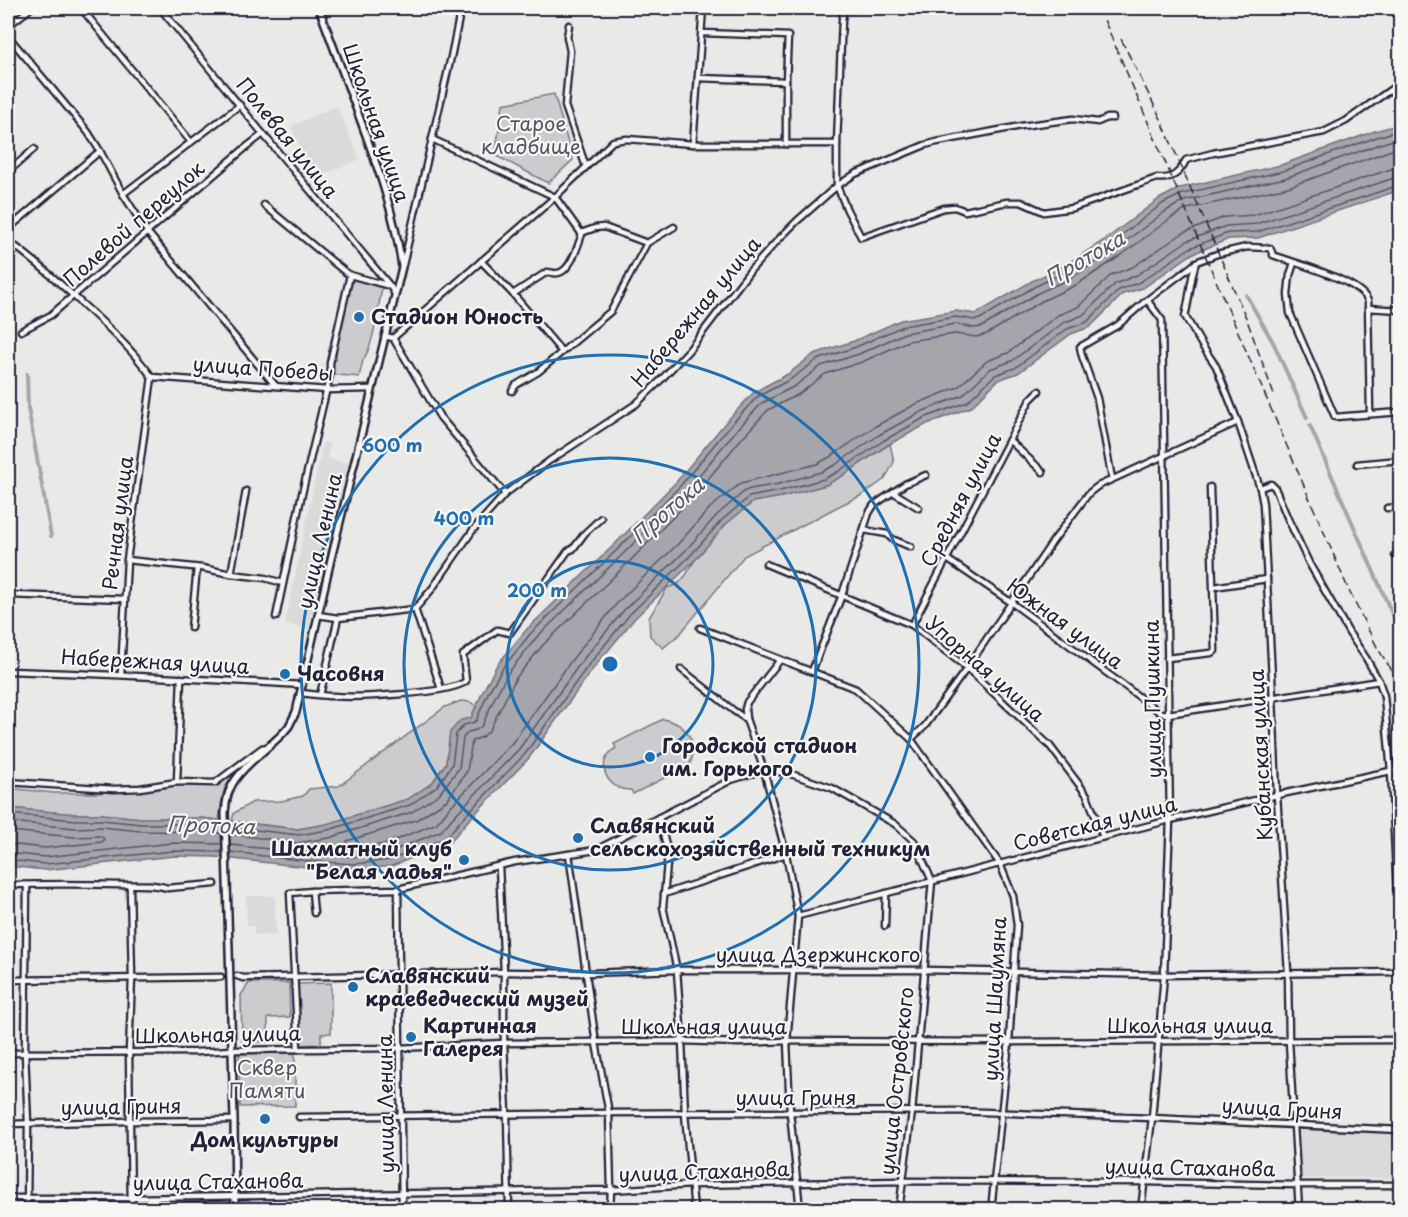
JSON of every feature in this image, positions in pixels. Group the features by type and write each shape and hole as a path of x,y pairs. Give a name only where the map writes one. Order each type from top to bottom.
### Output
{"main road":[{"name":"Школьная улица","path":"319,8 389,202 403,250 402,267"},
{"name":"улица Ленина","path":"236,1209 226,799 232,784 241,772 284,732 293,720 402,267"}],"street":[{"path":"8,26 31,8"},
{"path":"81,8 191,142"},
{"name":"Полевая улица","path":"160,8 395,294"},
{"path":"403,250 432,139 461,8"},
{"path":"693,144 703,8"},
{"path":"844,8 837,186 861,237 944,208 955,207 965,211 1007,202 1021,202 1044,212 1073,208 1157,178 1167,179 1180,173 1186,160 1324,132 1346,121 1401,83"},
{"path":"569,25 570,51 565,106 586,167"},
{"path":"702,33 788,36 786,144"},
{"path":"8,36 88,132 148,233 275,385"},
{"path":"698,78 786,81"},
{"path":"123,194 240,105"},
{"name":"Набережная улица","path":"415,609 432,589 473,530 505,494 549,461 636,405 689,350 749,272 778,240 837,186 855,174 937,142 1073,118 1098,122 1113,118"},
{"name":"Полевой переулок","path":"21,331 51,315 263,134"},
{"path":"432,139 555,197 582,234 566,270 558,273 547,272 513,294"},
{"path":"393,338 555,197 613,141 627,139 693,144 837,144"},
{"path":"8,172 34,149"},
{"path":"8,229 100,151"},
{"path":"264,205 336,266 350,275 390,286"},
{"path":"581,233 604,227 647,243"},
{"path":"512,391 516,385 538,372 611,311 647,243 674,227"},
{"path":"8,241 43,266 137,356 152,376"},
{"path":"1112,479 1097,398 1080,347 1118,325 1196,262 1217,254 1247,247 1270,248 1273,255 1347,282 1366,296 1368,301 1370,413"},
{"path":"481,261 513,294 562,352"},
{"name":"Кубанская улица","path":"1196,262 1191,277 1190,298 1185,316 1216,366 1238,422 1263,504 1276,795 1288,972 1289,1041 1299,1209"},
{"path":"1294,262 1288,294 1290,313 1335,417 1401,411"},
{"name":"улица Ленина","path":"276,617 327,390 330,363 350,275"},
{"name":"улица Пушкина","path":"1141,1209 1152,1118 1164,975 1170,820 1162,320 1148,300"},
{"path":"1368,308 1401,310"},
{"path":"385,336 393,338 440,417 505,494"},
{"name":"улица Победы","path":"152,376 327,390 372,389"},
{"name":"Речная улица","path":"121,675 127,560 152,376"},
{"name":"Средняя улица","path":"912,625 1030,400 1039,391"},
{"path":"911,739 925,726 967,668 1053,541 1089,493 1112,479 1238,422"},
{"path":"1009,440 1043,472"},
{"path":"1357,464 1401,460"},
{"path":"812,671 842,595 873,505 905,484 926,475"},
{"path":"1260,488 1271,484 1275,488 1309,563 1348,633 1366,658 1384,696 1398,861 1401,956"},
{"path":"1167,658 1215,651 1210,487"},
{"path":"231,574 246,491"},
{"path":"893,492 919,508"},
{"path":"1387,508 1401,507"},
{"path":"300,693 334,697 377,695 441,689 462,684 466,681 463,655 497,630 510,633 568,551 573,549 585,532 601,518"},
{"path":"864,530 887,534 892,539 912,547"},
{"name":"Южная улица","path":"947,559 1012,603 1161,714 1168,714"},
{"path":"127,560 197,568 284,583"},
{"name":"Упорная улица","path":"766,564 912,625 967,668 1050,746 1087,795 1103,837"},
{"path":"191,628 197,568"},
{"path":"1214,587 1267,579"},
{"path":"8,595 124,598"},
{"path":"318,615 338,618 415,609 441,689"},
{"path":"320,695 338,618"},
{"name":"улица Шаумяна","path":"700,628 856,689 911,739 1000,864 1013,896 1017,925 1009,1042 991,1209"},
{"path":"780,660 747,702 745,709 786,854 798,916 787,1041 790,1112 800,1209"},
{"path":"681,669 746,719"},
{"name":"Набережная улица","path":"8,671 302,685"},
{"path":"177,782 181,678"},
{"path":"1168,714 1378,681"},
{"path":"8,782 114,789 140,788 177,782 215,783 262,748 269,747"},
{"name":"Советская улица","path":"798,916 1170,820 1401,769"},
{"path":"298,1049 290,893 398,889 515,862 596,849 730,780 764,770"},
{"name":"улица Островского","path":"764,770 788,773 832,788 895,824 914,841 932,881 912,1112 899,1209"},
{"path":"659,817 668,853 663,907 677,970 685,1114 694,1209"},
{"path":"569,854 609,1113 610,1209"},
{"path":"664,894 786,854"},
{"path":"499,866 504,972 509,1209"},
{"path":"8,885 130,885 166,888 215,884"},
{"path":"27,885 27,1209"},
{"path":"130,885 131,1209"},
{"name":"улица Ленина","path":"398,889 402,1209"},
{"path":"312,891 314,913"},
{"path":"885,926 886,893"},
{"name":"улица Дзержинского","path":"237,976 294,978 677,970 924,970 1164,975 1401,972"},
{"path":"8,980 221,978"},
{"name":"Школьная улица","path":"8,1053 197,1052 399,1048 504,1043 682,1041 739,1043 1401,1040"},
{"name":"улица Гриня","path":"298,1118 609,1113 955,1112 1152,1118 1401,1130"},
{"name":"улица Гриня","path":"8,1124 234,1120"},
{"name":"улица Стаханова","path":"8,1198 611,1190 692,1185 902,1181 1401,1185"}],"shaded area":[{"path":"337,106 360,159 313,179 291,126"},
{"path":"323,442 330,444 327,458 348,463 308,629 285,624"},
{"path":"246,896 275,896 276,935 254,935 254,926 247,926"},
{"path":"1299,1129 1400,1134 1400,1178 1301,1178"}],"green space":[{"name":"Старое кладбище","path":"554,94 573,160 548,183 495,155 503,104"},
{"name":"Стадион Юность","path":"351,279 382,288 373,336 359,377 330,374"},
{"path":"890,444 894,462 885,479 862,495 744,556 680,634 663,648 650,636 649,618 667,588 678,584 726,524 753,502 826,485"},
{"path":"461,701 470,702 476,706 471,718 450,732 446,763 432,783 408,799 327,824 298,829 232,821 234,813 253,802 281,801 303,796 309,789 339,786 445,707"},
{"name":"Городской cтадион им. Горького","path":"663,719 679,725 689,735 693,749 690,765 633,794 631,790 615,786 606,775 604,768 609,754 616,748 614,744"},
{"path":"243,764 225,787 219,820 141,818 8,808 8,788 54,793 96,793 177,785 218,786"},
{"path":"249,983 289,983 290,1017 268,1018 268,1042 242,1042 241,995"},
{"path":"331,983 331,1033 321,1034 321,1044 299,1045 297,984"},
{"name":"Сквер Памяти","path":"295,1053 295,1106 240,1107 239,1054"}],"water":[{"name":"Протока","path":"1400,124 1400,190 1258,238 1229,239 1192,254 1143,288 1123,294 1090,327 1071,334 1018,373 998,380 971,407 927,424 886,446 826,485 753,502 726,524 695,560 635,618 592,670 529,758 450,842 392,866 355,870 214,857 174,856 45,870 8,866 8,808 141,818 201,818 298,829 327,824 408,799 432,783 446,763 450,732 461,720 471,718 497,665 527,629 677,481 754,392 788,374 814,354 854,341 901,320 956,311 976,314 1032,281 1064,266 1106,239 1159,199 1180,188 1281,165"}],"waterway":[{"path":"1246,295 1274,344 1307,418"},
{"path":"27,374 28,408 51,536"},
{"path":"1310,426 1400,632"}],"railway":[{"path":"1099,8 1350,593 1378,649 1400,683"},
{"path":"1121,39 1160,117 1247,320 1274,395"}],"place":[{"name":"Стадион Юность","path":"359,317"},
{"name":"Часовня","path":"285,674"},
{"name":"Городской cтадион им. Горького","path":"650,757"},
{"name":"Славянский сельскохозяйственный техникум","path":"578,838"},
{"name":"Шахматный клуб \"Белая ладья\"","path":"464,860"},
{"name":"Славянский краеведческий музей","path":"353,987"},
{"name":"Картинная Галерея","path":"411,1037"},
{"name":"Дом культуры","path":"265,1119"}]}
